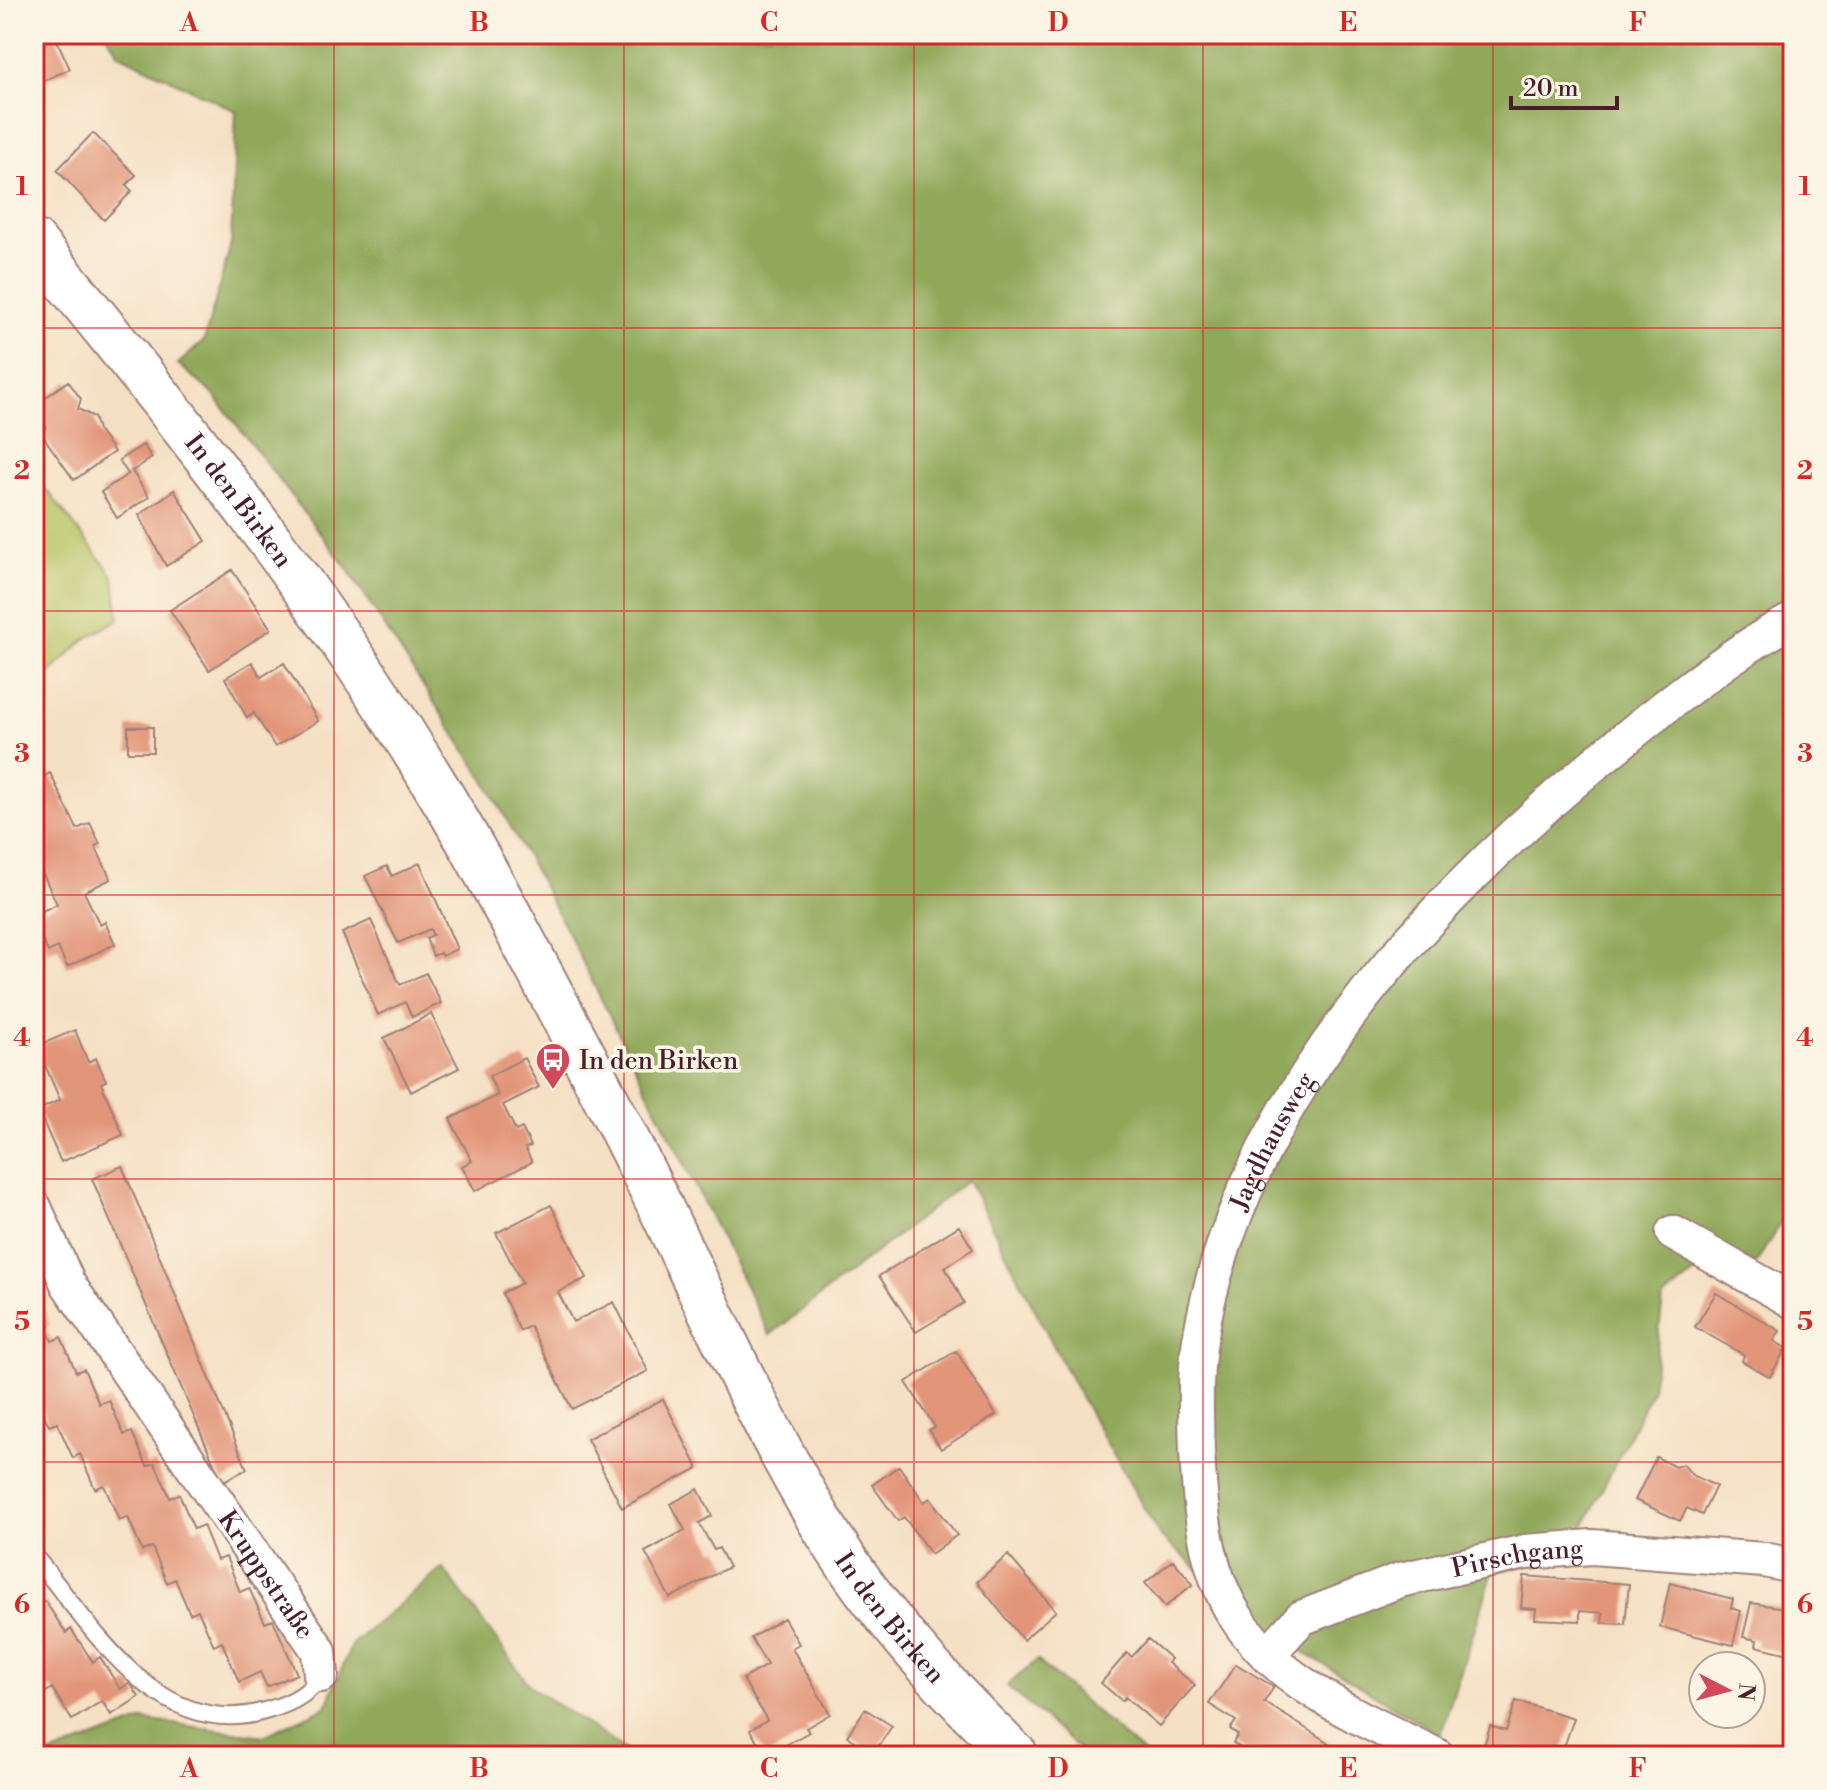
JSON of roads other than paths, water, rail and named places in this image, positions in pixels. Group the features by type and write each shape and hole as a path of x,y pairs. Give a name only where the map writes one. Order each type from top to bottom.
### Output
{"street":[{"name":"In den Birken","path":"34,242 222,473 288,562 402,731 445,799 532,959 656,1198 756,1406 830,1537 924,1662 1016,1756"},
{"name":"Jagdhausweg","path":"1437,1756 1307,1687 1267,1655 1237,1619 1221,1589 1207,1545 1196,1420 1196,1373 1210,1294 1227,1235 1267,1140 1307,1076 1414,936 1517,829 1643,724 1793,620"},
{"name":"Kruppstraße","path":"34,1207 68,1284 319,1651 321,1675"},
{"path":"1673,1233 1793,1301"},
{"name":"Pirschgang","path":"1267,1655 1301,1618 1400,1580 1525,1552 1592,1547 1764,1560 1793,1566"}],"lane":[{"name":"Kruppstraße","path":"34,1556 138,1681 183,1709 215,1717 242,1717 280,1707 313,1689 321,1675"}],"place":[{"name":"In den Birken","path":"553,1091"}]}
